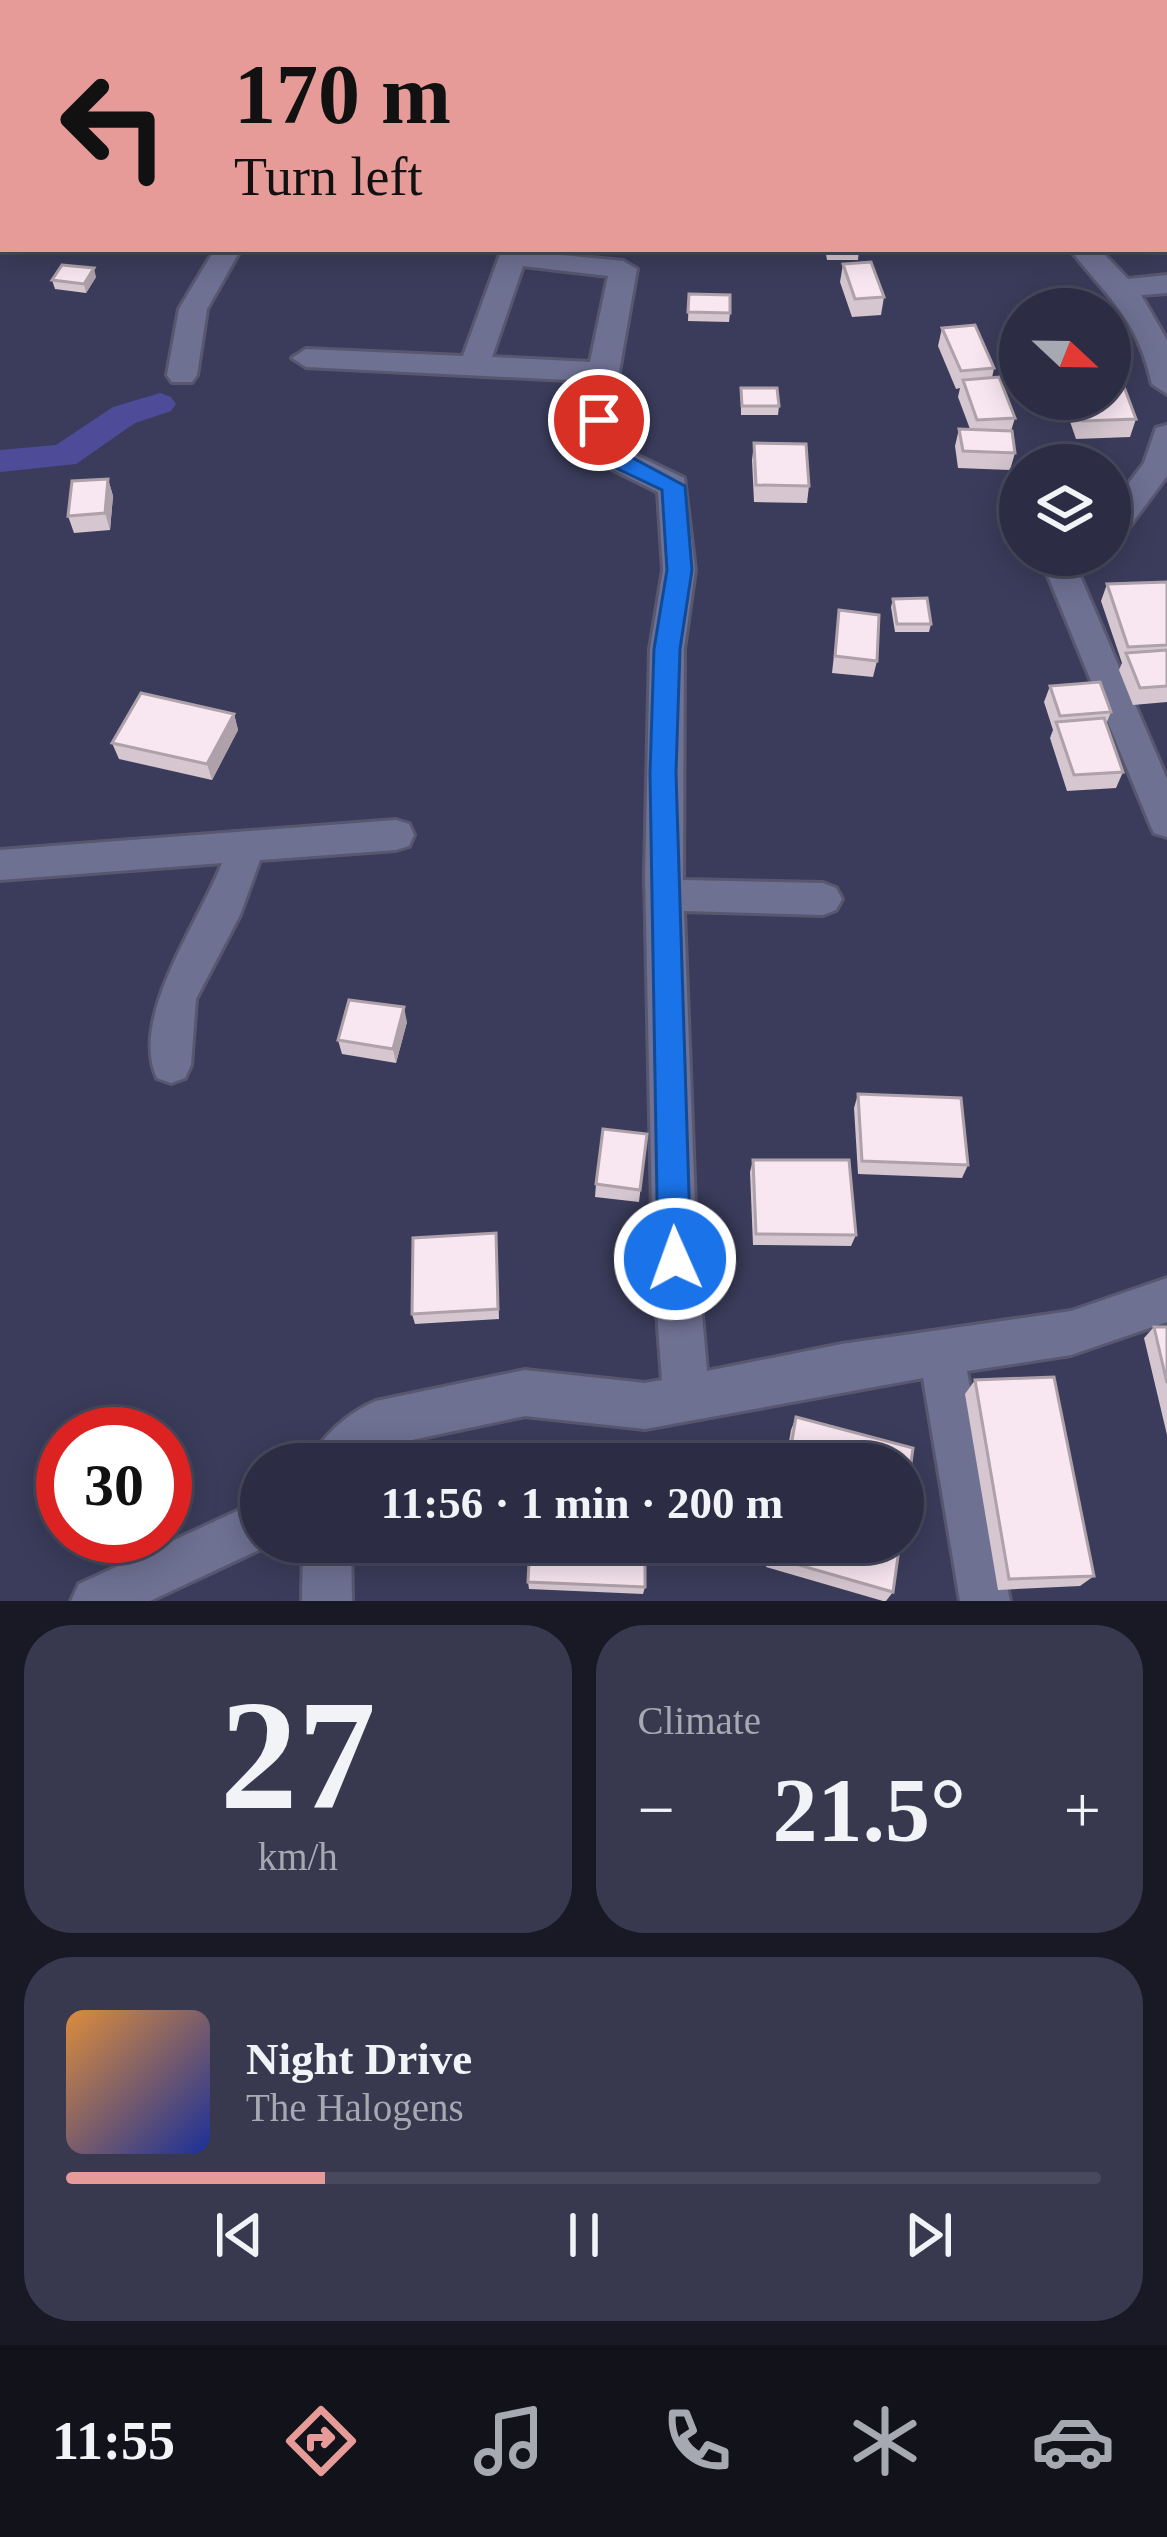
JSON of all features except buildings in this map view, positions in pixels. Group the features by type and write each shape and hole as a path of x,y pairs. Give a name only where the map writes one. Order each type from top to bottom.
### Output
{"street":[{"path":"182,375 193,309 226,252"},
{"path":"1087,252 1119,288 1167,284"},
{"path":"474,367 514,253 622,269 600,372 599,420 605,453 673,486 680,570 667,649 665,895 675,1259 686,1398"},
{"path":"1131,302 1162,359 1167,384"},
{"path":"306,358 600,372"},
{"path":"1131,502 1159,465 1167,435"},
{"path":"1064,576 1167,822"},
{"path":"0,865 396,835"},
{"path":"171,1065 176,997 221,915 247,846"},
{"path":"665,895 823,899"},
{"path":"355,1443 376,1424 525,1393 645,1406 1071,1334 1167,1300"},
{"path":"941,1353 985,1601"},
{"path":"96,1601 240,1535"},
{"path":"327,1563 327,1601"}],"waterway":[{"path":"0,461 64,456 124,415 160,404"}],"route":[{"path":"599,420 605,453 673,486 680,570 667,649 663,773 675,1259"}]}
